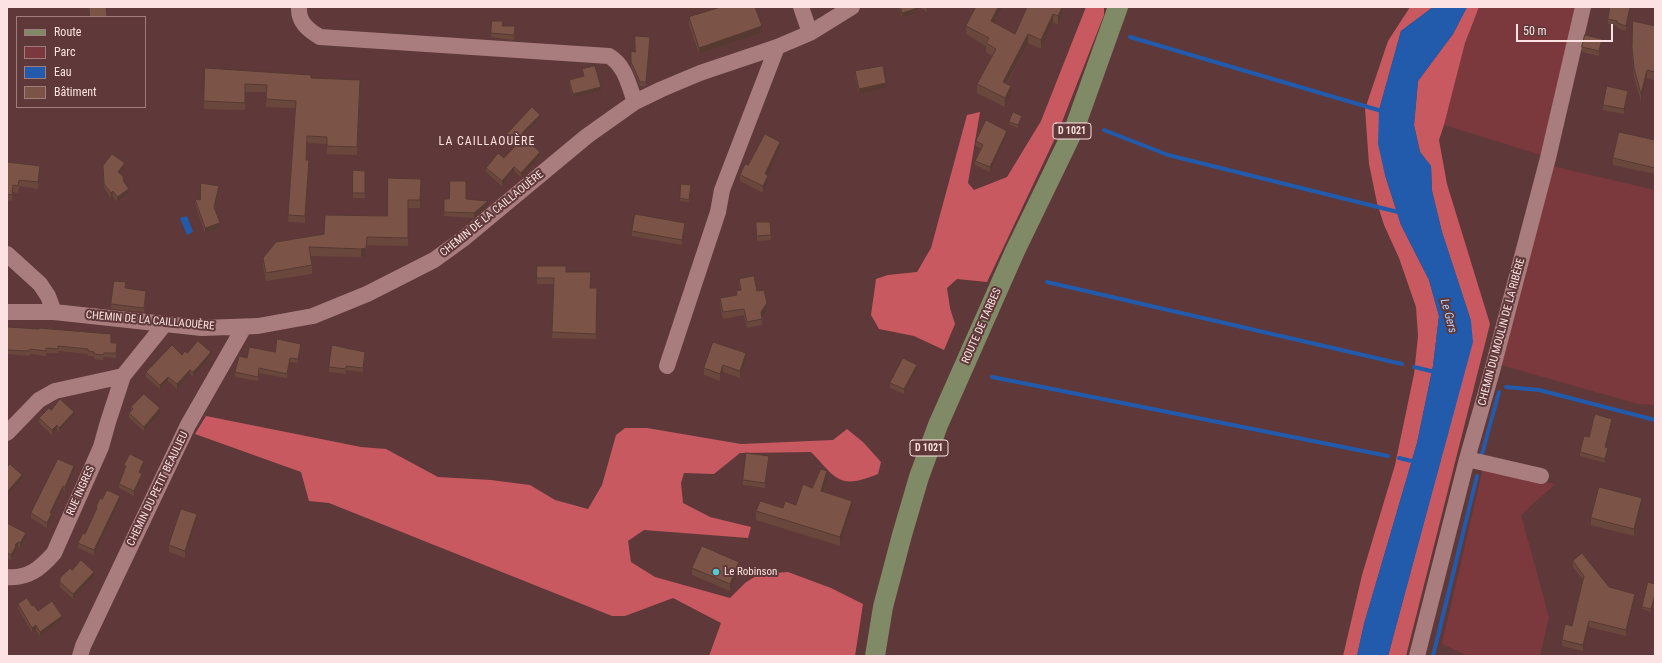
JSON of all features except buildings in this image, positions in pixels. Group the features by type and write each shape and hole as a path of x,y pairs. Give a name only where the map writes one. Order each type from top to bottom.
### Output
{"main road":[{"name":"ROUTE DE TARBES","path":"875,656 883,607 902,535 919,477 938,425 1015,250 1075,127 1118,7"}],"street":[{"path":"299,7 301,20 308,30 320,37 609,56 621,67 635,102"},
{"path":"801,7 810,33"},
{"name":"CHEMIN DE LA CAILLAOUÈRE","path":"7,312 54,312 202,328 244,327 276,324 312,316 367,294 434,260 463,239 587,136 635,102 700,73 777,48 810,33 852,7"},
{"name":"CHEMIN DU MOULIN DE LA RIBÈRE","path":"1417,656 1467,459 1492,371 1548,158 1583,7"},
{"path":"667,366 718,212 722,190 777,48"},
{"path":"7,254 40,284 48,296 54,312"},
{"name":"RUE INGRES","path":"7,577 14,578 29,574 42,567 54,554 101,447 123,376 164,325"},
{"name":"CHEMIN DU PETIT BEAULIEU","path":"80,656 83,646 188,425 244,327"},
{"path":"7,433 39,400 55,391 123,376"},
{"path":"1467,459 1541,476"}],"green space":[{"path":"1479,7 1576,7 1541,155 1444,125 1465,43"},
{"path":"1552,166 1655,190 1655,405 1638,404 1501,365"},
{"path":"1483,468 1555,484 1521,515 1549,617 1540,656 1468,656 1442,644"}],"shaded area":[{"path":"1086,7 1104,7 1104,15 1058,132 987,282 957,279 947,288 950,308 955,324 944,350 914,336 879,329 871,315 876,279 888,275 917,272 931,248 967,115 980,112 968,183 974,190 1007,177 1041,121"},
{"path":"1410,7 1433,7 1401,31 1379,110 1385,175 1401,225 1429,280 1439,316 1433,366 1417,443 1364,624 1357,656 1343,656 1362,575 1395,465 1414,374 1418,336 1416,307 1399,258 1384,225 1377,203 1369,164 1365,109 1388,41"},
{"path":"1467,7 1479,7 1465,43 1439,140 1447,184 1490,324 1406,656 1388,656 1452,417 1471,321 1442,232 1432,191 1431,166 1420,152 1414,125 1418,81 1453,34"},
{"path":"206,416 361,447 386,449 438,477 491,480 530,485 555,500 588,509 602,485 616,435 625,428 647,428 741,444 833,440 847,429 863,442 881,462 878,474 855,481 840,479 833,475 811,452 740,453 714,474 684,473 681,483 683,503 710,517 751,527 748,538 644,530 628,541 631,562 655,577 730,598 745,583 759,574 788,572 831,588 863,604 855,656 709,656 721,623 673,598 625,616 612,616 329,503 309,501 301,472 195,434"}],"water":[{"name":"Le Gers","path":"1433,7 1467,7 1453,34 1418,81 1414,125 1420,152 1431,166 1432,191 1442,232 1471,321 1473,342 1388,656 1357,656 1364,624 1417,443 1433,366 1439,316 1429,280 1401,225 1385,175 1378,144 1379,110 1401,31"},
{"path":"187,216 193,232 187,235 180,218"}],"waterway":[{"path":"1130,37 1385,112"},
{"path":"1104,130 1168,155 1402,213"},
{"path":"1047,282 1402,364"},
{"path":"1414,367 1435,372"},
{"path":"992,377 1388,456"},
{"path":"1506,387 1539,390 1655,420"},
{"path":"1482,454 1499,392"},
{"path":"1399,458 1416,462"},
{"path":"1433,656 1477,476"}],"place":[{"name":"Le Robinson","path":"716,572"}],"district":[{"name":"LA CAILLAOUÈRE","path":"487,142"}]}
